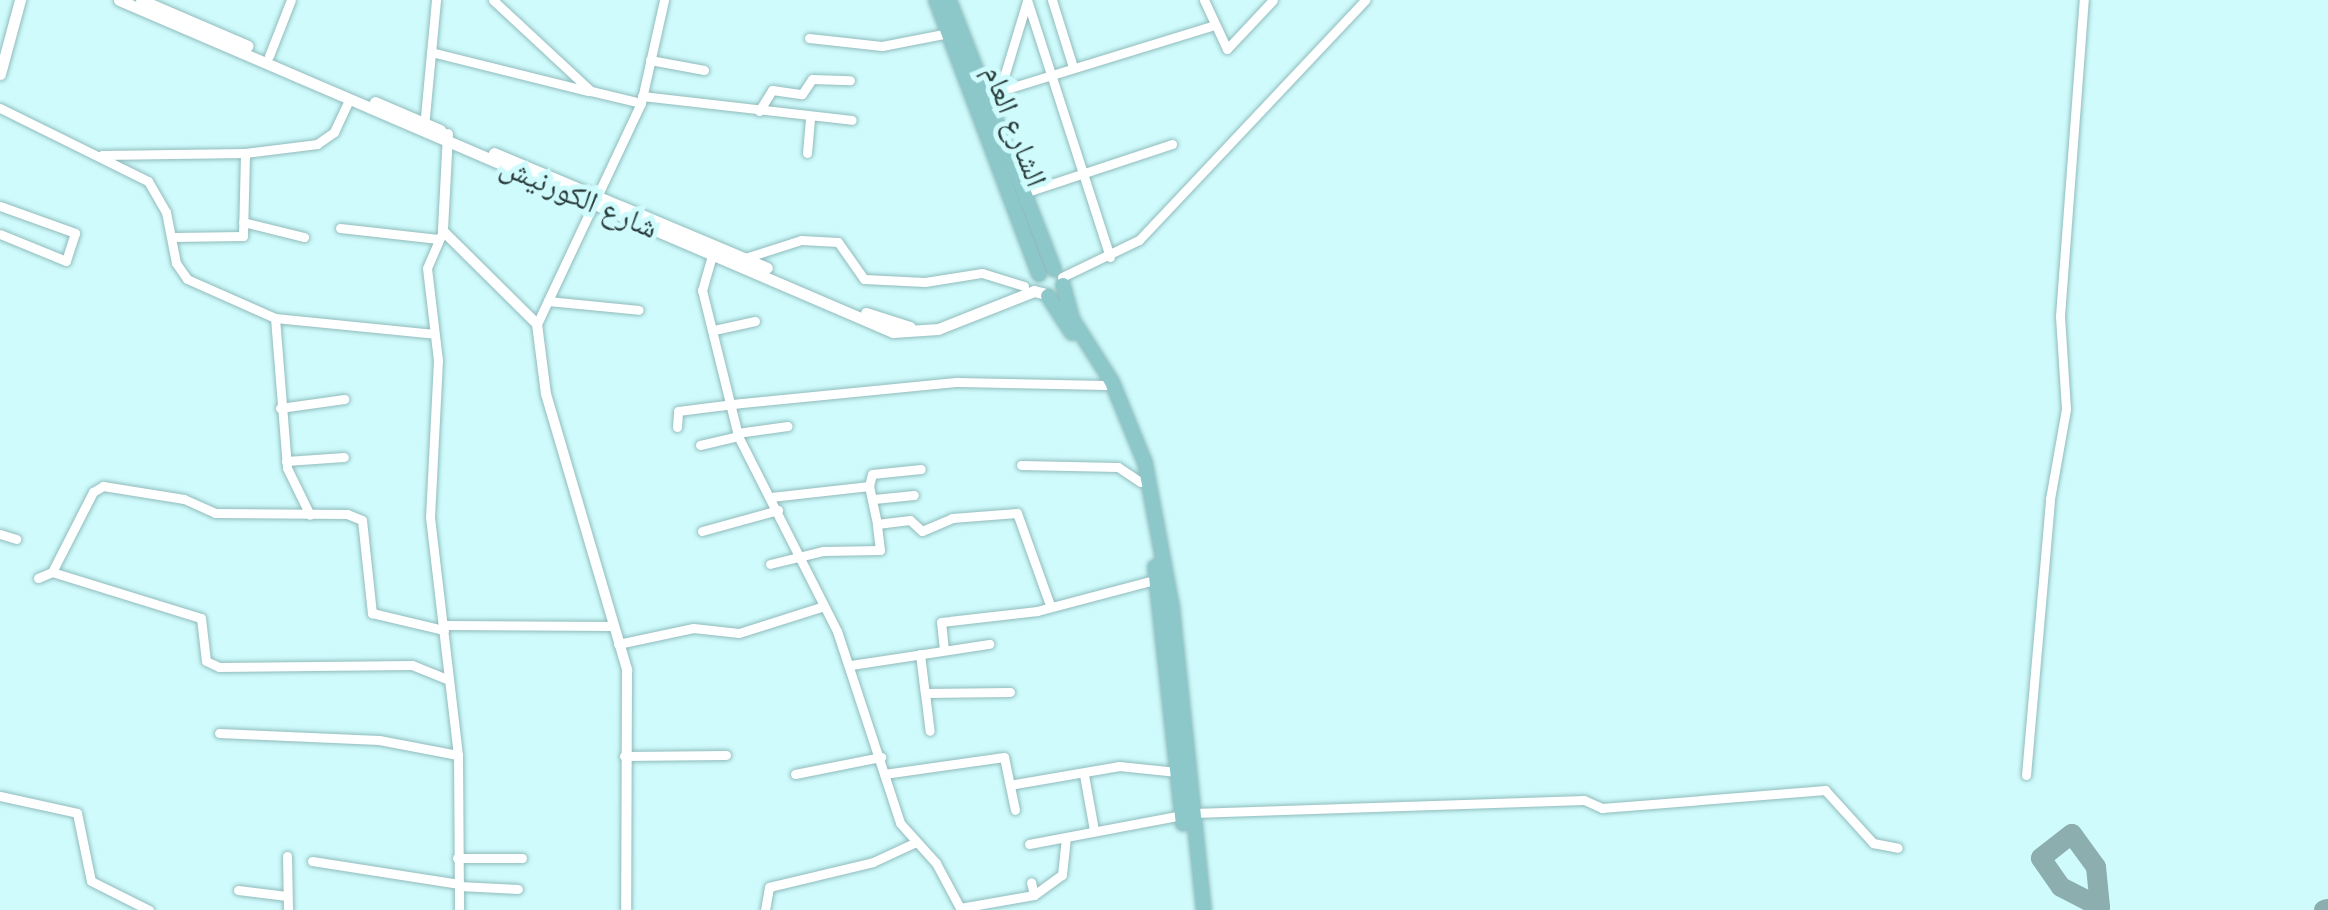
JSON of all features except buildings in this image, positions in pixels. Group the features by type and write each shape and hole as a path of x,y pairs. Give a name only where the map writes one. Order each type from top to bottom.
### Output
{"main road":[{"path":"0,74 20,0"},
{"name":"شارع الكورنيش","path":"119,0 349,100 424,127"},
{"name":"شارع الكورنيش","path":"141,0 424,127 907,334 1046,294"},
{"name":"الشارع العام","path":"936,0 1019,190 1051,276"},
{"name":"الشارع العام","path":"948,0 993,92 1019,190"},
{"name":"شارع الكورنيش","path":"594,200 910,327 1051,276"},
{"path":"1046,294 1051,276"},
{"path":"1051,276 1046,294 1106,385 1145,488 1172,607 1176,772 1204,910"},
{"path":"1051,276 1072,319 1112,382 1142,448 1196,910"}],"street":[{"path":"270,56 291,0"},
{"path":"424,127 436,0"},
{"path":"494,0 591,91"},
{"path":"626,910 624,756 629,691 546,394 537,324 641,100 664,0"},
{"path":"993,92 1027,0"},
{"path":"1027,0 1110,258"},
{"path":"1052,0 1073,67"},
{"path":"1204,0 1211,26 1226,49 1273,0"},
{"path":"1051,276 1110,258 1139,240 1366,0"},
{"path":"2026,775 2050,499 2066,409 2060,316 2084,0"},
{"path":"993,92 1211,26"},
{"path":"810,38 882,46 949,33"},
{"path":"431,52 641,100 852,120"},
{"path":"650,60 704,70"},
{"path":"760,110 772,90 802,94 812,79 850,80"},
{"path":"99,156 245,152 326,139 349,100"},
{"path":"0,108 148,181 172,237 176,263 186,279 274,318 434,334"},
{"path":"807,154 810,118"},
{"path":"448,137 440,235 427,278 434,334 430,517 458,755 459,910"},
{"path":"1019,190 1172,144"},
{"path":"172,237 243,236 245,152"},
{"path":"0,206 75,233 66,261 0,234"},
{"path":"243,222 304,237"},
{"path":"340,228 440,235 537,324"},
{"path":"745,258 801,240 838,242 864,279 924,282 982,273 1024,286"},
{"path":"713,252 702,290 738,435 802,556 851,666 894,811 960,908 1034,895 1062,875 1066,838"},
{"path":"548,300 639,310"},
{"path":"274,318 286,461 310,516"},
{"path":"714,330 756,321"},
{"path":"676,427 678,411 958,382 1106,385"},
{"path":"280,408 344,399"},
{"path":"700,445 788,426"},
{"path":"286,461 344,457"},
{"path":"1020,465 1118,468 1145,488"},
{"path":"770,564 802,556 880,550 869,486 872,474 921,468"},
{"path":"38,578 52,572 93,492 103,486 184,499 215,513 362,520 372,613 444,627 612,626"},
{"path":"771,497 869,486"},
{"path":"874,499 914,495"},
{"path":"702,531 778,510"},
{"path":"922,531 952,518 1016,513 1050,605"},
{"path":"878,524 910,520 922,531 925,544"},
{"path":"0,534 16,539"},
{"path":"52,572 201,618 206,661 219,666 412,665 447,679"},
{"path":"944,650 941,622 1050,605 1158,579"},
{"path":"618,644 694,628 739,633 824,606"},
{"path":"851,666 989,644"},
{"path":"920,654 930,731"},
{"path":"925,693 1010,692"},
{"path":"219,733 379,740 458,755"},
{"path":"624,756 726,755"},
{"path":"795,774 881,757"},
{"path":"884,774 1004,757 1014,784 1015,810"},
{"path":"1014,784 1130,766 1176,772"},
{"path":"1084,775 1094,830"},
{"path":"1029,844 1186,814 1584,800 1602,808 1826,790 1872,843 1898,848"},
{"path":"0,796 78,814 90,881 149,910"},
{"path":"765,910 769,887 873,862 916,842"},
{"path":"286,856 288,910"},
{"path":"457,858 522,858"},
{"path":"312,861 459,885 518,889"},
{"path":"1031,882 1034,895"},
{"path":"238,890 287,896"}],"taxiway":[{"path":"2072,834 2096,867 2100,907 2061,887 2041,858 2072,834"},
{"path":"2324,910 2328,909"}]}
